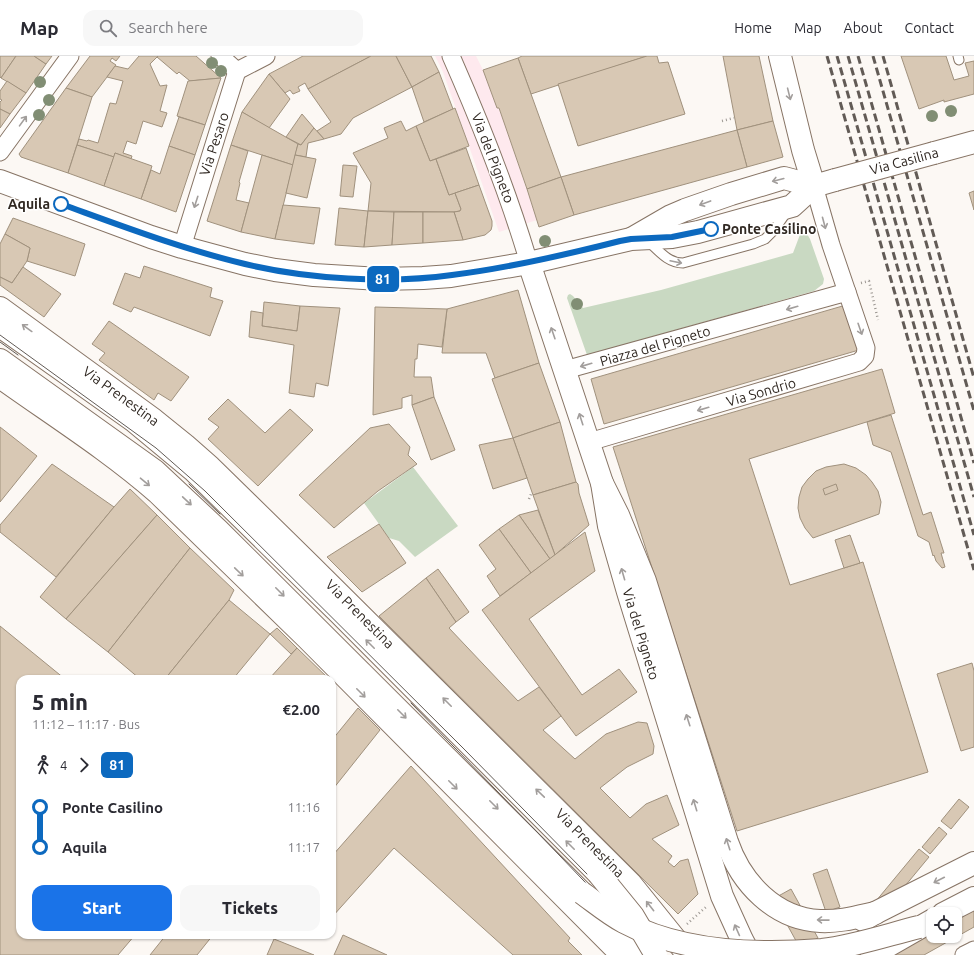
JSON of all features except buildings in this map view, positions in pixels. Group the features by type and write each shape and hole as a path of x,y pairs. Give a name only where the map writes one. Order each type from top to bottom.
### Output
{"main road":[{"path":"780,56 804,150 824,183"},
{"name":"Via Casilina","path":"824,183 974,142"},
{"path":"638,239 671,216 685,210 784,178 824,183"},
{"path":"0,181 182,247 245,264 275,270 314,275 363,278 422,278 451,276 529,263 638,239 672,237 698,232 792,206 824,183"},
{"path":"529,263 565,370"},
{"name":"Via Prenestina","path":"0,308 154,420 210,467 622,875 645,900 688,955"},
{"path":"0,326 134,421 193,470 339,613 598,873 627,908 656,955"},
{"path":"0,360 132,454 155,471 171,486 230,542 582,893 614,928 633,955"},
{"name":"Via del Pigneto","path":"565,370 602,483 609,526 628,592 709,850 715,901 742,940 750,955"},
{"path":"0,377 134,473 158,493 307,638 622,955"},
{"path":"602,483 618,515 644,581 735,863 755,890 771,903 804,918 821,921 840,920 875,913"},
{"path":"817,955 844,933 875,913 974,863"},
{"path":"582,893 614,916 641,930 669,940 732,952 775,955 823,950 865,942 926,924"},
{"path":"957,907 974,898"},
{"path":"872,955 926,924"}],"street":[{"path":"0,152 70,56"},
{"path":"220,56 237,71 266,56"},
{"name":"Via del Pigneto","path":"451,56 478,117 507,192 529,263"},
{"name":"Via Pesaro","path":"182,247 237,71"},
{"path":"824,183 834,258 852,288"},
{"name":"Piazza del Pigneto","path":"565,370 852,288"},
{"name":"Via Sondrio","path":"589,442 859,362 865,356 866,348 852,288"},
{"path":"964,955 974,950"}],"path":[{"path":"722,121 734,118"},
{"path":"852,288 869,281 878,320"},
{"path":"530,499 531,494"},
{"path":"674,937 715,901"}],"shaded area":[{"path":"435,56 476,56 483,70 497,108 499,108 537,220 499,232 443,72"}],"green space":[{"path":"804,231 810,239 824,279 823,284 814,291 587,355 567,298 568,295 570,294 573,296 583,308 661,290 793,253 801,232"},
{"path":"413,467 458,526 415,557 399,541 389,538 364,503"}],"tram line":[{"path":"0,335 156,448 205,491 587,874 661,955"},
{"path":"0,342 18,355"},
{"path":"189,484 220,514"},
{"path":"411,703 605,903 650,955"}],"railway":[{"path":"827,56 974,570"},
{"path":"837,56 974,535"},
{"path":"848,56 974,497"},
{"path":"858,56 974,463"},
{"path":"873,56 974,411"},
{"path":"883,56 974,378"}],"bus line":[{"name":"81","path":"61,204 182,247 245,264 275,270 314,275 363,278 422,278 451,276 529,263 631,239 672,237 711,229"}],"place":[{"name":"Aquila","path":"61,204"},
{"name":"Ponte Casilino","path":"711,229"}]}
